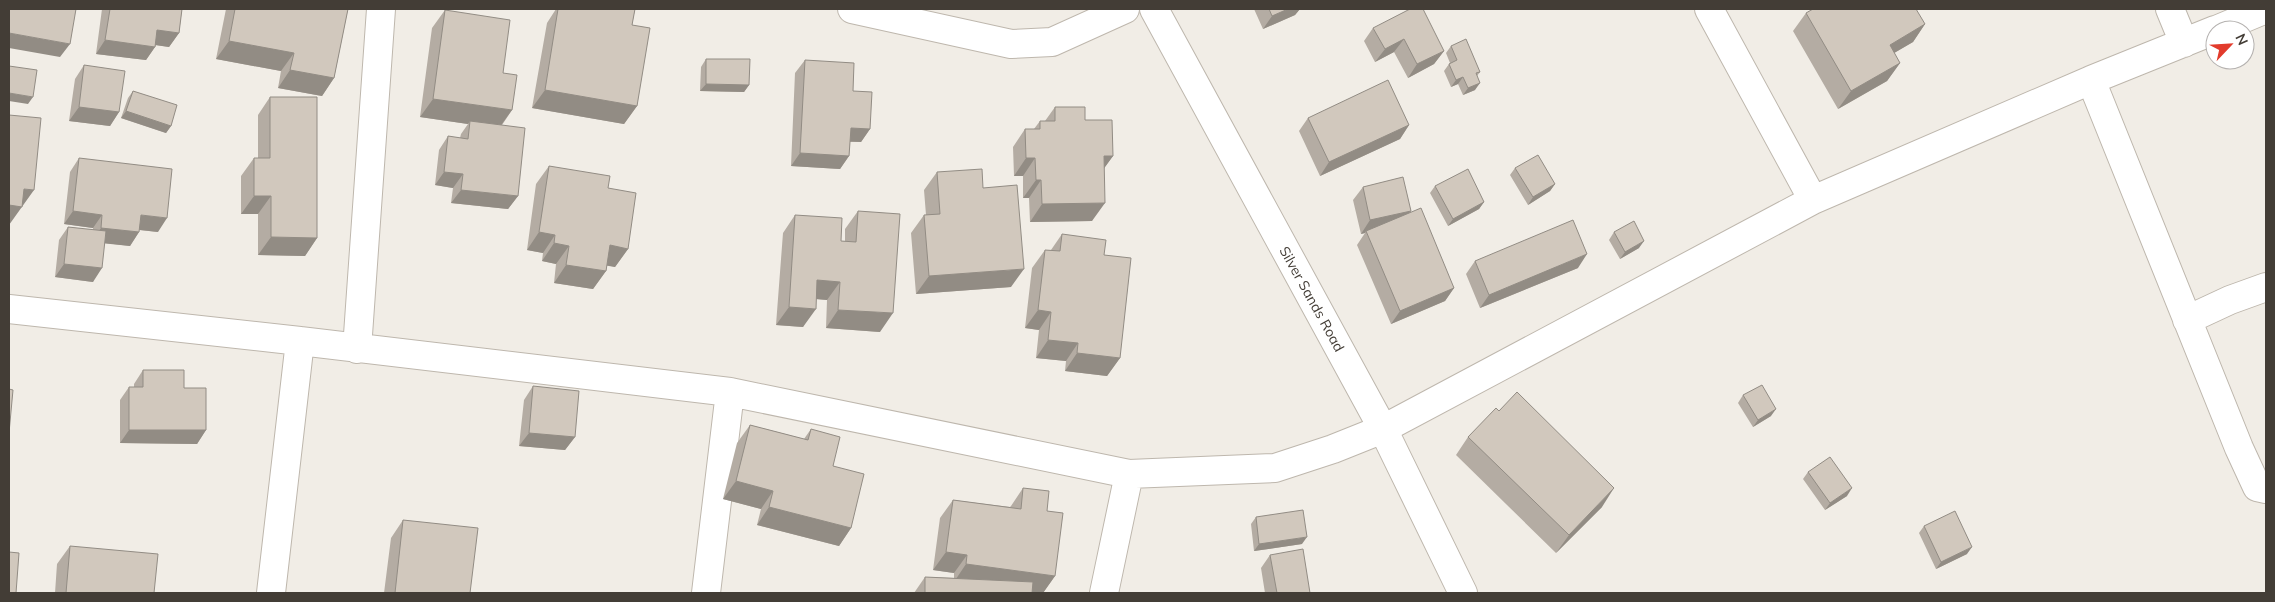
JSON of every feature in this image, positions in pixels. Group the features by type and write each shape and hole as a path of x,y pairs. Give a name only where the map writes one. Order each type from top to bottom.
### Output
{"street":[{"path":"357,349 381,9"},
{"path":"852,9 1011,44 1052,42 1125,9"},
{"name":"Silver Sands Road","path":"1154,9 1383,430 1463,593"},
{"path":"1709,9 1813,200"},
{"path":"2170,9 2184,43"},
{"path":"2240,20 2266,10"},
{"path":"9,309 730,392 1129,474 1275,468 1383,430 1813,200 2091,80 2205,34"},
{"path":"2091,80 2254,479 2257,486 2266,489"},
{"path":"2188,320 2230,300 2266,287"},
{"path":"275,590 300,341"},
{"path":"706,593 730,392"},
{"path":"1104,593 1129,474"}],"building":[{"path":"9,9 76,9 70,44 9,33"},
{"path":"110,9 182,9 179,33 157,30 155,47 105,40"},
{"path":"235,9 348,9 334,78 290,70 294,53 229,41"},
{"path":"558,9 635,9 632,25 650,28 637,106 545,90"},
{"path":"1269,9 1288,9 1272,16"},
{"path":"1410,9 1423,9 1444,51 1417,64 1404,39 1385,49 1373,28"},
{"path":"1813,9 1916,9 1925,24 1890,45 1900,63 1851,91 1806,13"},
{"path":"445,10 510,20 503,73 517,75 512,110 433,99"},
{"path":"1466,39 1480,72 1476,73 1480,83 1468,88 1463,77 1456,80 1449,64 1457,60 1451,46"},
{"path":"706,59 750,59 749,85 706,84"},
{"path":"805,60 854,63 853,91 872,92 870,129 851,128 849,156 800,153"},
{"path":"84,65 125,71 119,112 79,107"},
{"path":"9,66 37,70 33,97 9,93"},
{"path":"1388,80 1409,125 1329,162 1308,118"},
{"path":"133,91 177,105 171,126 126,111"},
{"path":"270,97 317,97 317,238 271,237 271,196 254,196 254,158 270,158"},
{"path":"1055,107 1085,107 1085,120 1112,120 1113,156 1104,156 1105,203 1042,204 1041,180 1036,180 1035,158 1026,158 1025,129 1040,129 1040,121 1055,121"},
{"path":"9,115 41,118 34,190 24,189 22,207 9,205"},
{"path":"470,121 525,128 518,196 461,190 463,174 444,172 448,136 468,139"},
{"path":"1538,155 1555,184 1533,197 1515,168"},
{"path":"79,158 172,169 167,218 141,215 139,232 101,228 102,215 73,211"},
{"path":"549,166 610,176 608,188 636,193 628,249 610,245 606,271 566,265 569,246 554,243 555,235 539,232"},
{"path":"982,169 983,188 1017,185 1024,269 929,276 924,215 940,214 937,172"},
{"path":"1468,169 1484,202 1453,219 1435,186"},
{"path":"1403,177 1411,211 1370,220 1363,187"},
{"path":"1421,208 1454,288 1400,311 1366,231"},
{"path":"858,211 900,214 893,313 838,310 840,282 817,280 816,309 789,307 795,215 842,218 841,241 856,242"},
{"path":"1573,220 1587,254 1489,295 1475,261"},
{"path":"1634,221 1644,241 1625,252 1614,232"},
{"path":"68,227 106,231 102,268 64,264"},
{"path":"1062,234 1106,240 1104,255 1131,258 1120,358 1077,353 1078,343 1048,340 1051,312 1038,310 1045,250 1060,251"},
{"path":"143,370 184,370 184,388 206,388 206,430 129,430 129,387 143,387"},
{"path":"1762,385 1776,409 1758,420 1743,395"},
{"path":"533,386 579,391 575,437 529,433"},
{"path":"9,389 13,390 9,433"},
{"path":"1517,392 1614,488 1569,535 1468,437 1496,408 1499,411"},
{"path":"750,425 808,440 811,429 840,437 833,466 864,474 851,528 769,507 773,491 736,481"},
{"path":"1830,457 1852,488 1830,503 1808,472"},
{"path":"1023,488 1049,491 1047,511 1063,513 1055,576 966,564 967,555 946,552 953,500 1021,509"},
{"path":"1303,510 1307,537 1259,544 1256,517"},
{"path":"1955,511 1972,547 1941,562 1924,526"},
{"path":"403,520 478,528 470,593 395,593"},
{"path":"70,546 158,554 154,593 66,593"},
{"path":"1303,549 1310,593 1277,593 1270,555"},
{"path":"9,552 19,553 16,593 9,593"},
{"path":"925,577 1033,582 1032,593 925,593"}]}
